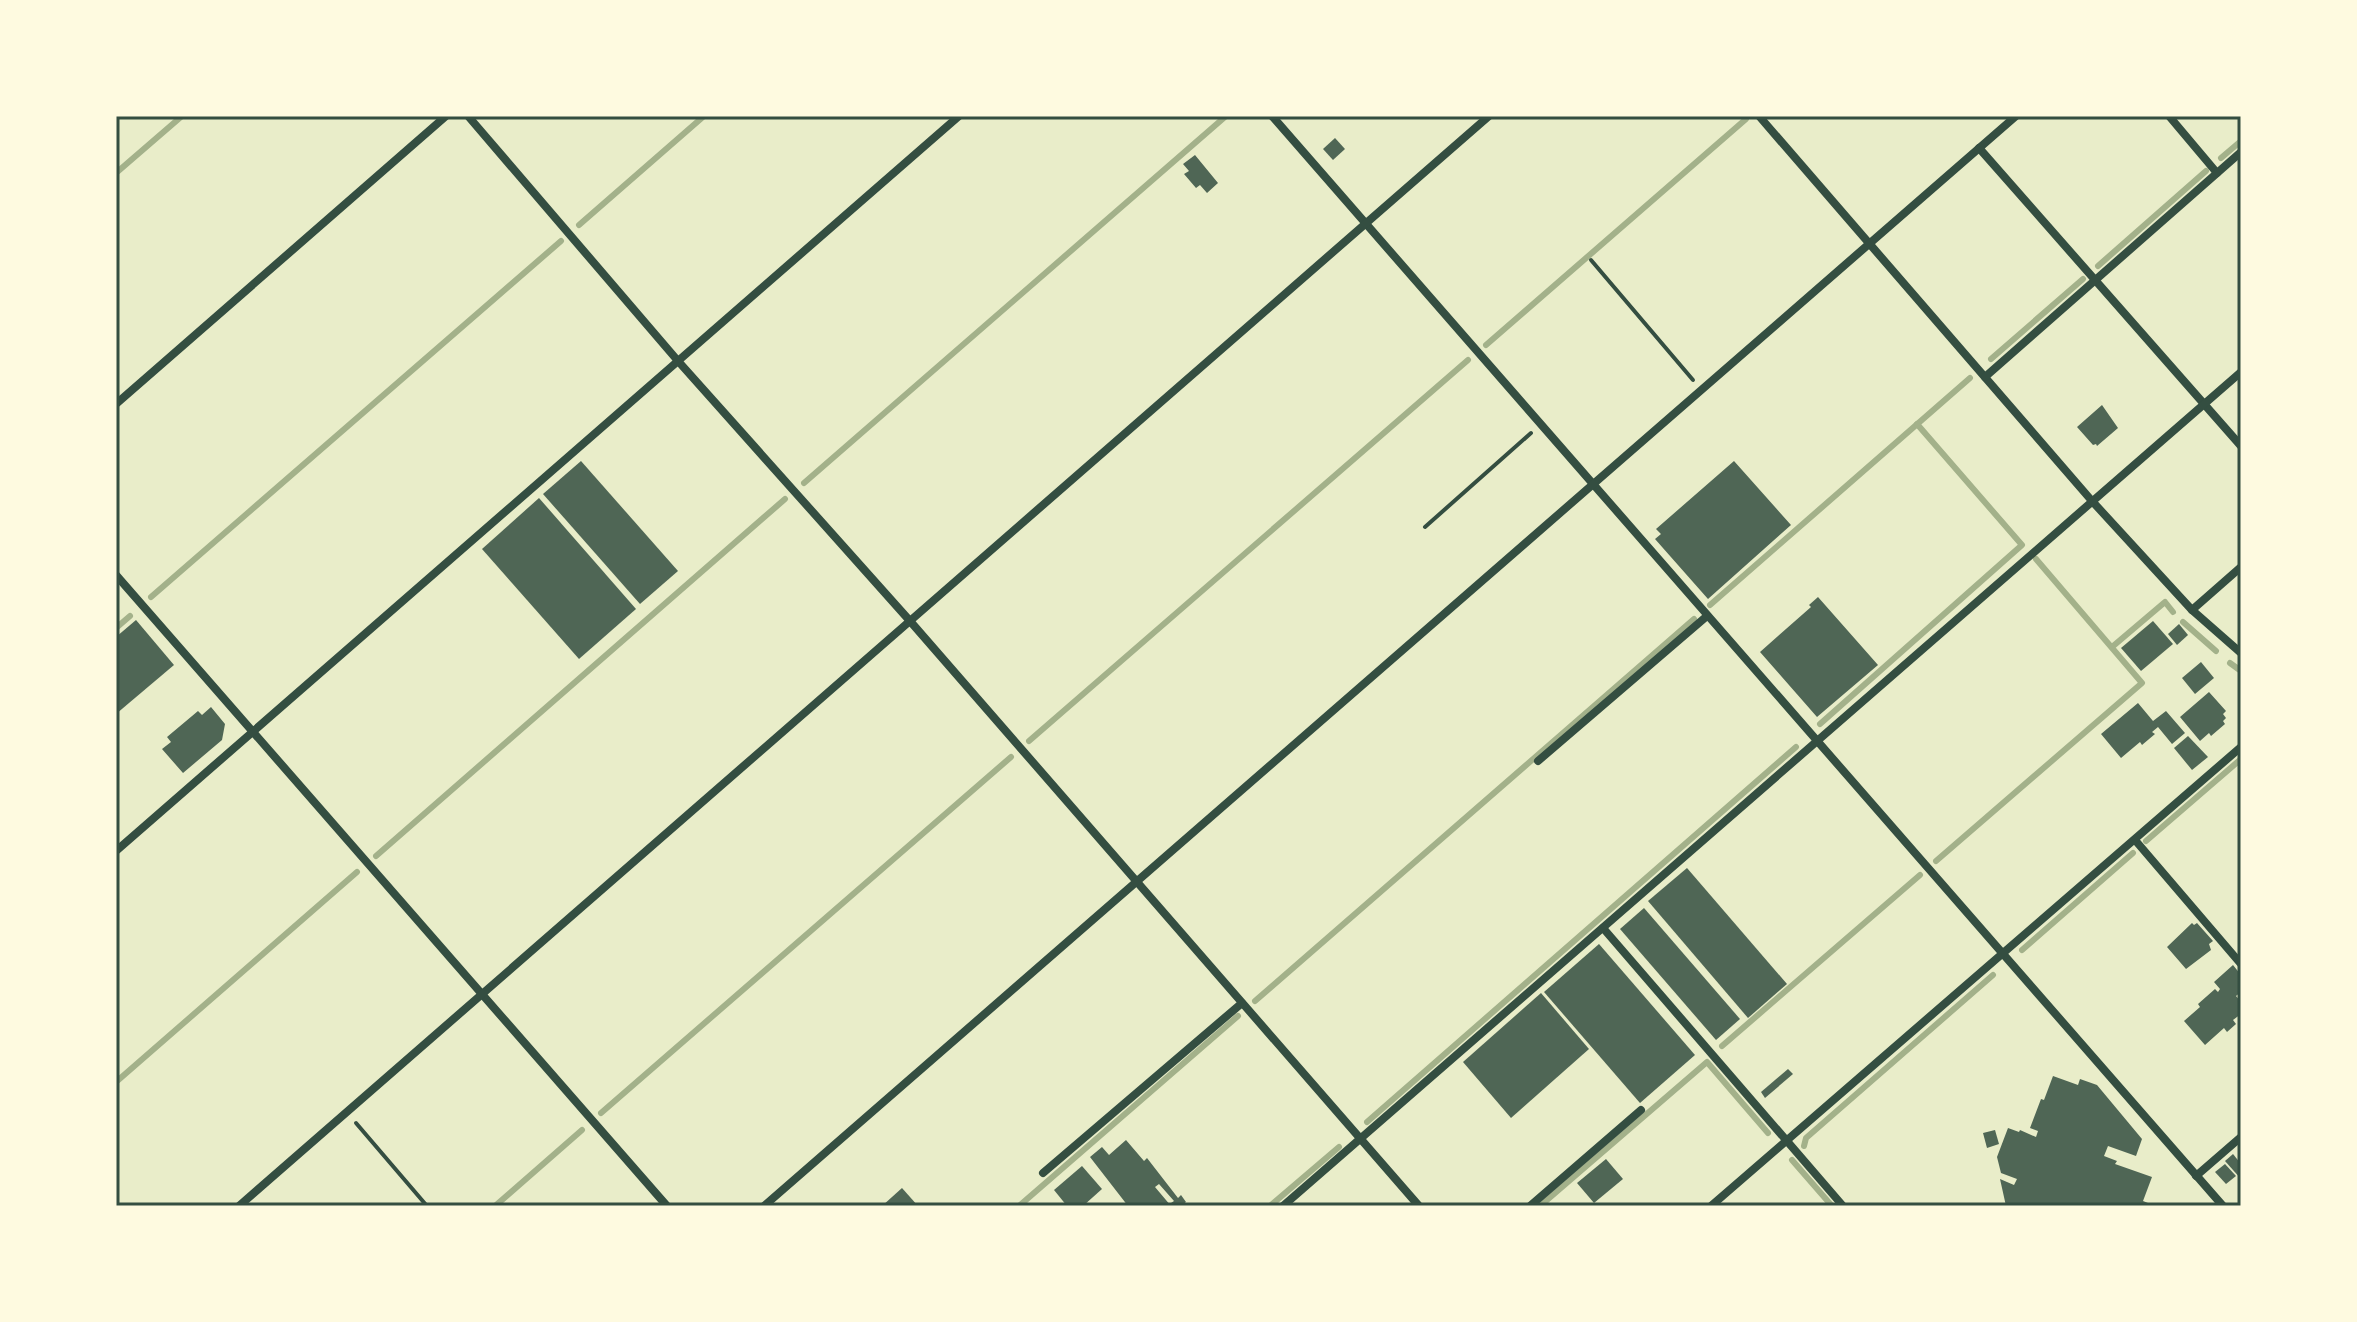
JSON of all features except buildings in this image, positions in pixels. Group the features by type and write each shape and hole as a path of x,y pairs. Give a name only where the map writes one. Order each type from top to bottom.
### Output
{"street":[{"path":"116,404 446,116"},
{"path":"468,116 678,361 910,621 1419,1206"},
{"path":"116,851 959,116"},
{"path":"1272,116 2223,1206"},
{"path":"239,1206 1489,116"},
{"path":"1759,116 2092,501 2192,610 2241,653"},
{"path":"764,1206 2016,116"},
{"path":"2169,116 2217,173"},
{"path":"1979,148 2241,446"},
{"path":"1985,377 2241,152"},
{"path":"1283,1206 2241,372"},
{"path":"2192,610 2241,567"},
{"path":"116,575 667,1206"},
{"path":"1538,761 1707,616"},
{"path":"1711,1206 2241,747"},
{"path":"2135,840 2241,964"},
{"path":"1603,928 1843,1206"},
{"path":"1043,1173 1242,1003"},
{"path":"1530,1206 1641,1110"},
{"path":"2196,1176 2241,1137"}],"path":[{"path":"1591,260 1701,390"},
{"path":"1425,527 1541,425"},
{"path":"347,1112 427,1206"}],"waterway":[{"path":"116,173 182,116"},
{"path":"579,225 704,116"},
{"path":"804,483 1226,116"},
{"path":"1486,345 1746,119"},
{"path":"2221,158 2241,141"},
{"path":"2098,266 2206,171"},
{"path":"151,597 561,241"},
{"path":"1991,359 2083,279"},
{"path":"1029,741 1468,360"},
{"path":"1710,605 1970,378"},
{"path":"1820,724 2022,545 1917,424"},
{"path":"376,856 785,499"},
{"path":"1936,861 2142,683 2036,559"},
{"path":"2112,647 2165,602 2173,612"},
{"path":"116,628 130,616"},
{"path":"1255,1001 1694,619"},
{"path":"2183,622 2216,651"},
{"path":"2230,663 2241,671"},
{"path":"1367,1122 1796,747"},
{"path":"601,1113 1011,757"},
{"path":"2146,841 2241,759"},
{"path":"2022,950 2133,853"},
{"path":"116,1082 357,872"},
{"path":"1722,1046 1920,875"},
{"path":"1804,1146 1806,1138 1993,975"},
{"path":"1019,1206 1238,1016"},
{"path":"1540,1206 1707,1062 1768,1133"},
{"path":"495,1206 582,1130"},
{"path":"1270,1206 1339,1147"},
{"path":"1792,1160 1832,1206"}]}
